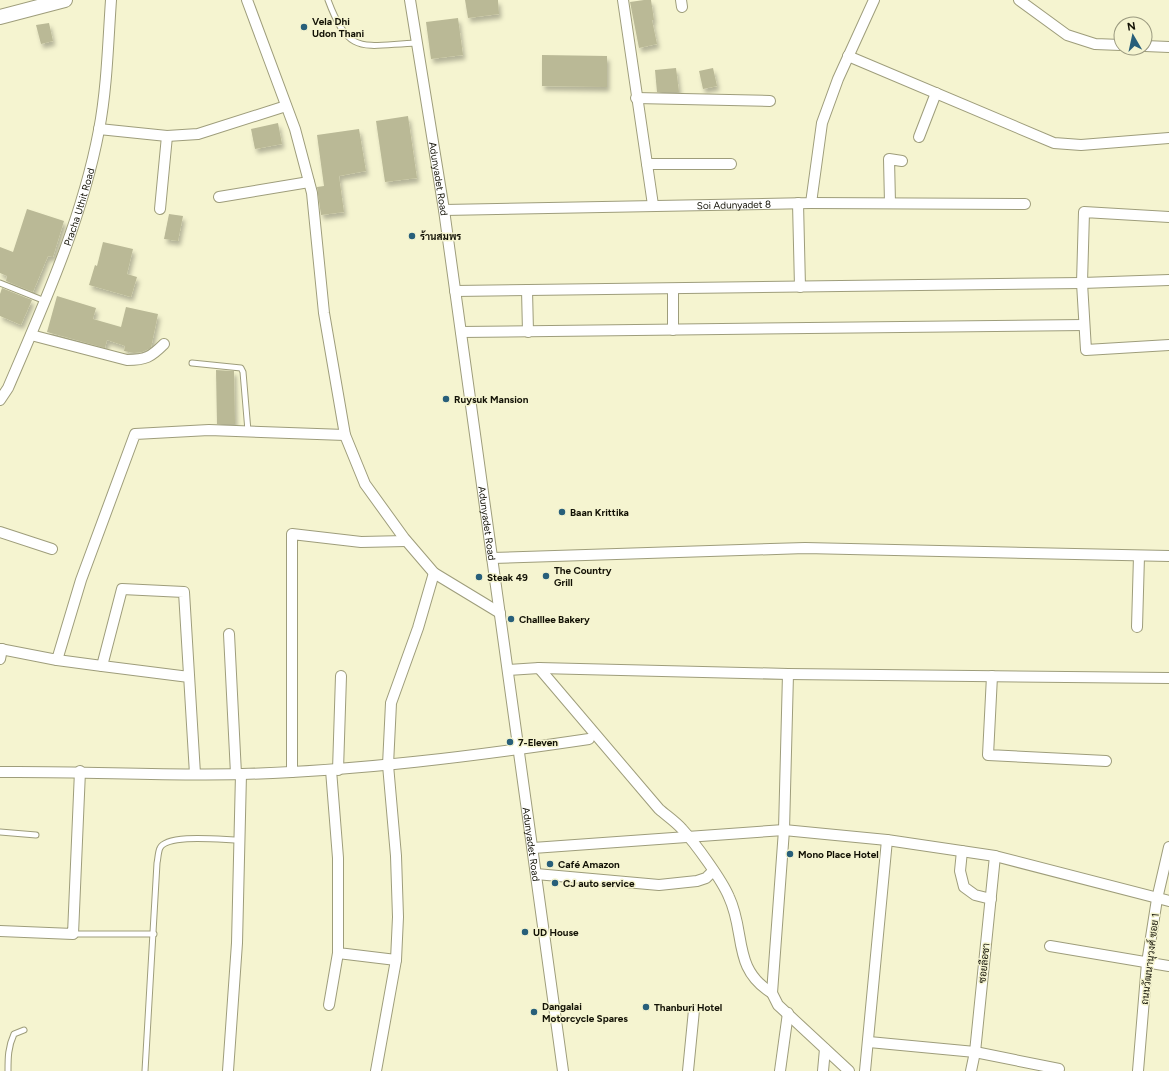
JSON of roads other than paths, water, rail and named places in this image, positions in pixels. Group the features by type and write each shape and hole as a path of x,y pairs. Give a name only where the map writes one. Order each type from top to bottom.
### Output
{"street":[{"path":"0,17 65,0"},
{"name":"Pracha Uthit Road","path":"0,400 8,388 45,301 82,203 99,129 106,71 110,0"},
{"path":"247,0 294,128 312,193 324,313 345,434 365,484 406,541 434,572 500,613"},
{"name":"Adunyadet Road","path":"410,0 444,210 563,1071"},
{"path":"624,0 636,98 653,205"},
{"path":"811,203 822,123 848,56 874,0"},
{"path":"1019,0 1066,35 1095,44 1113,45"},
{"path":"1153,46 1169,47"},
{"path":"848,56 1054,143 1081,145 1169,138"},
{"path":"919,137 936,93"},
{"path":"636,98 770,101"},
{"path":"99,129 167,136 198,134 286,106"},
{"path":"160,209 167,136"},
{"path":"890,203 889,159 902,161"},
{"path":"647,164 731,164"},
{"path":"218,197 309,182"},
{"path":"798,203 800,287"},
{"name":"Soi Adunyadet 8","path":"444,210 798,203 1025,204"},
{"path":"1169,217 1084,212 1082,283 1086,350 1169,346"},
{"path":"455,291 1082,283 1169,280"},
{"path":"673,288 673,330"},
{"path":"527,290 528,332"},
{"path":"461,332 1084,325"},
{"path":"31,334 127,360 142,359 152,356 164,344"},
{"path":"57,660 84,574 134,434 209,430 345,434"},
{"path":"0,532 52,549"},
{"path":"292,772 292,534 360,542 406,541"},
{"path":"492,558 805,548 1139,556 1169,554"},
{"path":"1137,627 1139,556"},
{"path":"376,1071 396,960 398,917 396,856 388,765 391,703 418,628 434,572"},
{"path":"102,666 122,589 184,592 195,774"},
{"path":"228,1071 237,943 239,840 238,774 229,634"},
{"path":"1,652 189,677"},
{"path":"508,670 539,668 788,674 1169,678"},
{"path":"539,668 659,809 682,829 713,871 730,897 747,968 754,979 772,993 778,1005 849,1071"},
{"path":"772,993 784,830 788,674"},
{"path":"329,1005 338,953 338,858 334,770 341,676"},
{"path":"992,676 988,755 1106,761"},
{"path":"0,772 80,771 238,774 334,770 388,765 589,739"},
{"path":"0,931 73,934 80,771"},
{"path":"533,848 784,830 887,840 995,856 1157,899 1169,900"},
{"path":"865,1071 869,1042 887,840"},
{"name":"ถนนวัฒนานุวงศ์ ซอย 1","path":"1138,1071 1147,963 1157,899 1169,847"},
{"path":"962,851 960,871 964,887 975,894 991,899"},
{"name":"ซอยลือชา","path":"971,1071 975,1052 995,856"},
{"path":"536,874 659,885 697,881 706,878 713,871"},
{"path":"1050,946 1169,966"},
{"path":"338,953 396,960"},
{"path":"688,1071 694,1010"},
{"path":"780,1071 788,1013"},
{"path":"869,1042 975,1052 1061,1070"},
{"path":"823,1071 825,1049"}],"lane":[{"path":"328,0 336,22 346,38 354,43 364,45 416,43"},
{"path":"0,283 45,301"},
{"path":"192,363 241,368 243,372 248,431"},
{"path":"0,832 36,835"},
{"path":"144,1071 154,934 157,863 160,847 167,841 181,839 239,840"},
{"path":"73,934 154,934"},
{"path":"8,1071 8,1049 11,1041 14,1034 24,1030"}],"place":[{"name":"Vela Dhi Udon Thani","path":"304,27"},
{"name":"ร้านสมพร","path":"412,236"},
{"name":"Ruysuk Mansion","path":"446,399"},
{"name":"Baan Krittika","path":"562,512"},
{"name":"The Country Grill","path":"546,576"},
{"name":"Steak 49","path":"479,577"},
{"name":"Challlee Bakery","path":"511,619"},
{"name":"7-Eleven","path":"510,742"},
{"name":"Mono Place Hotel","path":"790,854"},
{"name":"Café Amazon","path":"550,864"},
{"name":"CJ auto service","path":"555,883"},
{"name":"UD House","path":"525,932"},
{"name":"Thanburi Hotel","path":"646,1007"},
{"name":"Dangalai Motorcycle Spares","path":"534,1012"}]}
